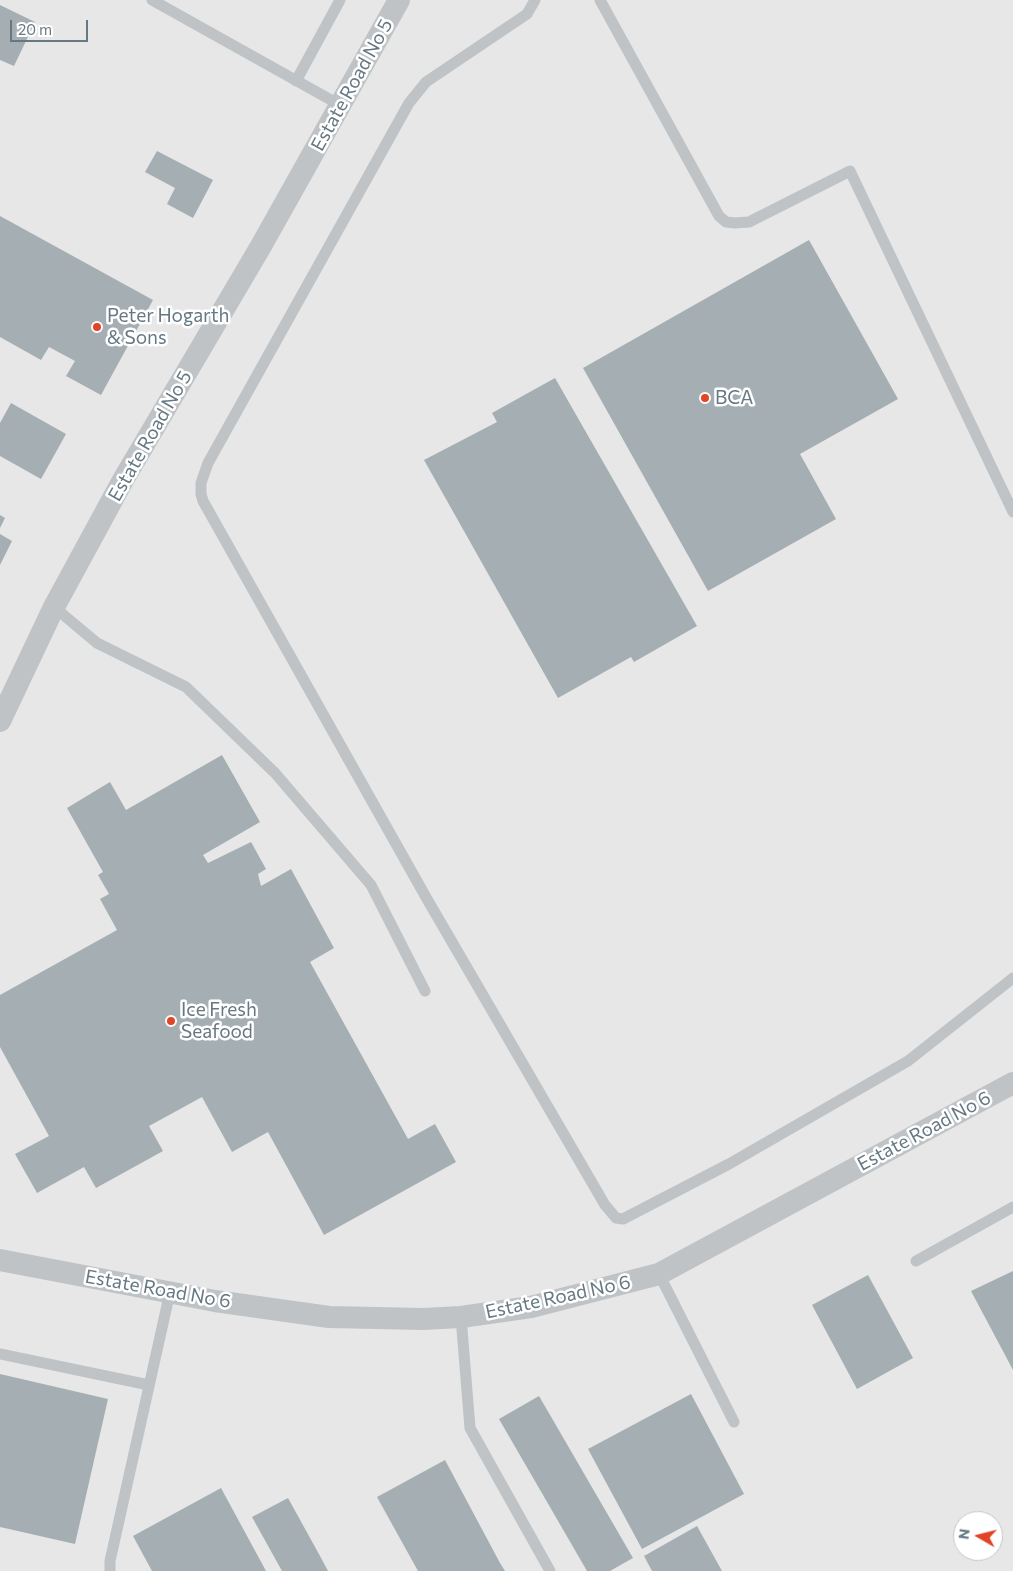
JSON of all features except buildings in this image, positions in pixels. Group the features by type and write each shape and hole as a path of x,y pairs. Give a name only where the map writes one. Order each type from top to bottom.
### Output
{"street":[{"name":"Estate Road No 5","path":"0,721 54,607 124,480 261,246 399,0"},
{"name":"Estate Road No 6","path":"0,1260 215,1301 329,1317 423,1319 461,1317 531,1307 659,1274 1013,1083"}],"lane":[{"path":"152,0 340,106"},
{"path":"296,81 340,0"},
{"path":"536,0 527,14 426,82 409,103 208,463 201,483 200,494 202,501 427,899 605,1205 616,1218 623,1219 729,1164 908,1061 1013,978"},
{"path":"600,0 719,216 726,222 735,224 749,222 850,171 1013,512"},
{"path":"54,607 97,643 186,687 275,773 371,885 425,991"},
{"path":"916,1261 1013,1207"},
{"path":"659,1274 734,1422"},
{"path":"110,1571 110,1561 170,1292"},
{"path":"461,1317 470,1428 550,1571"},
{"path":"0,1354 149,1385"}],"shaded area":[{"path":"0,0 1013,0 1013,1571 0,1571"}],"place":[{"name":"Peter Hogarth & Sons","path":"97,327"},
{"name":"BCA","path":"705,398"},
{"name":"Ice Fresh Seafood","path":"171,1021"}]}
